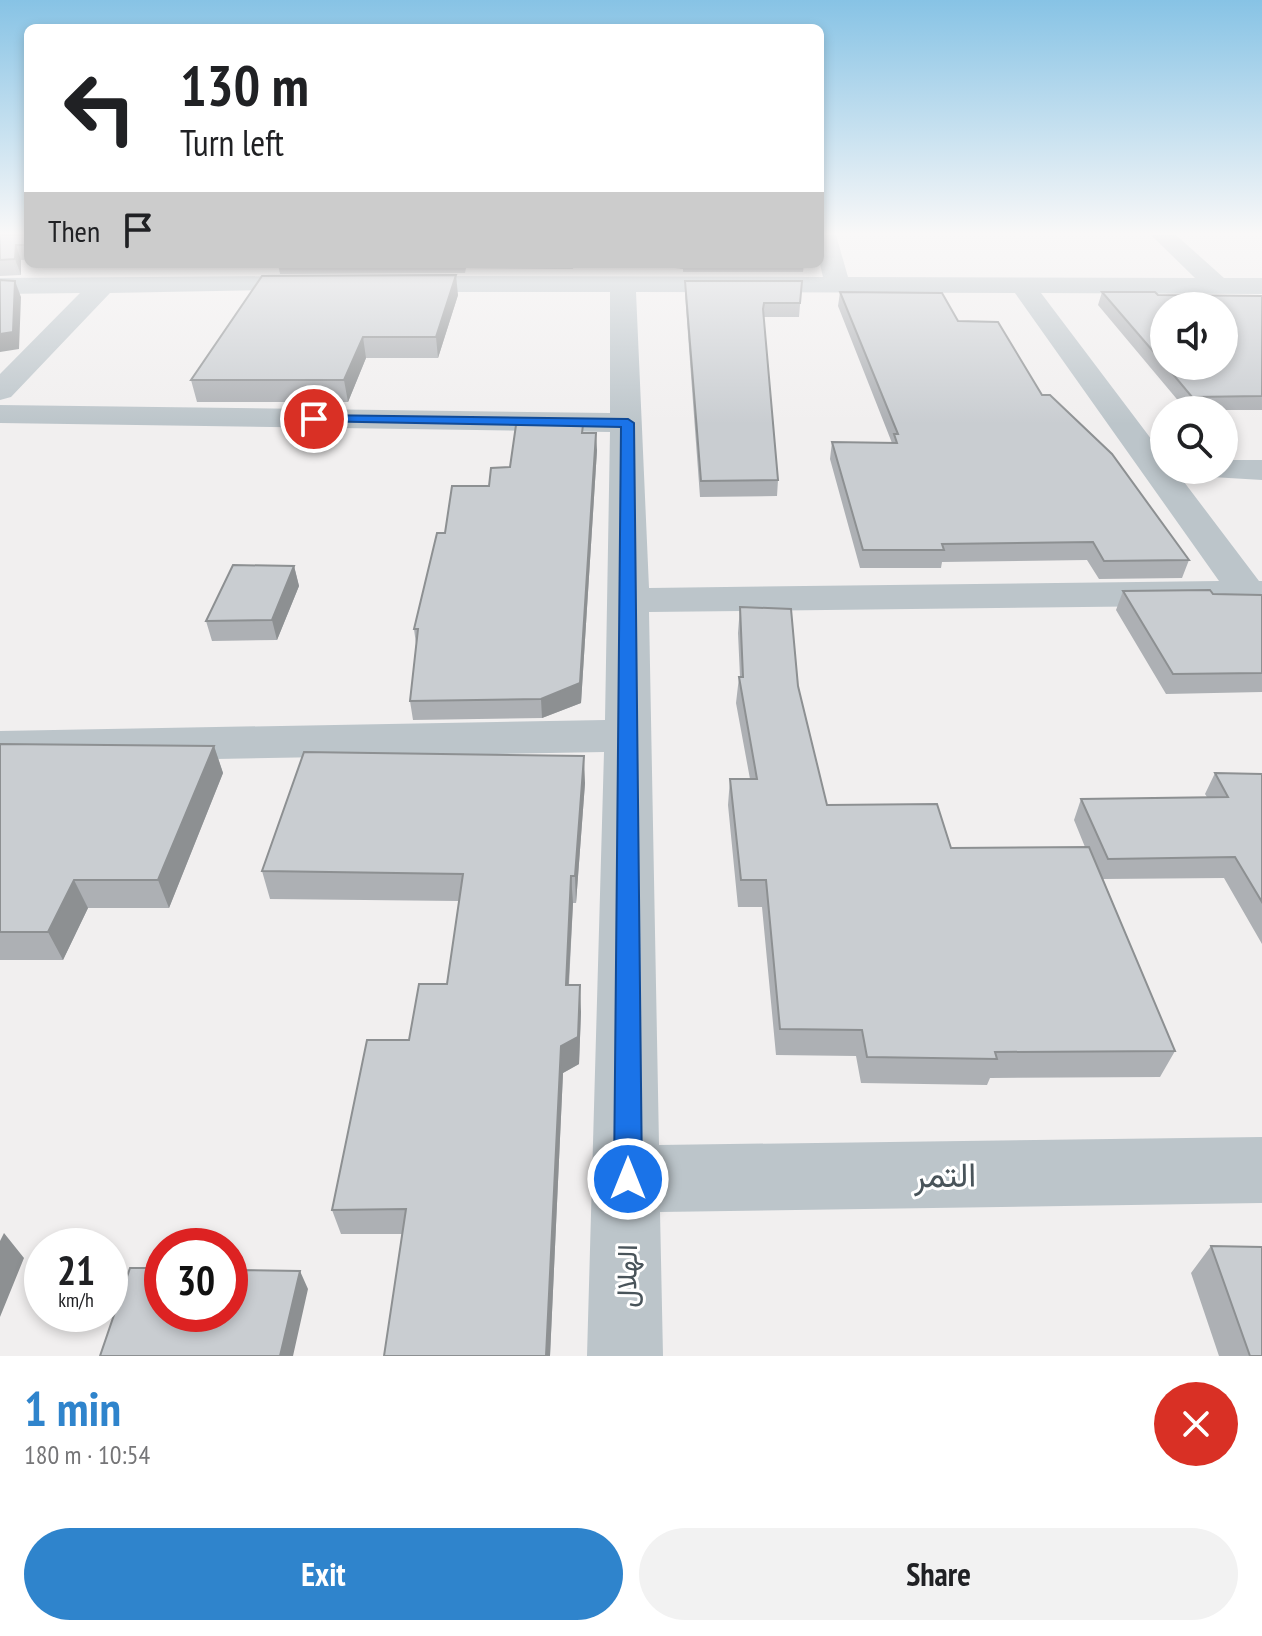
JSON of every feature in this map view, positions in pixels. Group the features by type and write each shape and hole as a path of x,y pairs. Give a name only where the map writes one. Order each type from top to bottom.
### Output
{"street":[{"path":"0,391 90,298"},
{"name":"الهلال","path":"624,298 629,600 625,1356"},
{"path":"1032,298 1150,456"},
{"path":"0,414 628,423"},
{"path":"1238,470 1262,470"},
{"path":"1171,484 1255,593"},
{"path":"629,600 1255,593"},
{"path":"0,747 626,736"},
{"name":"التمر","path":"628,1179 1262,1170"}],"building":[{"path":"0,298 14,298 13,332 0,334"},
{"path":"247,298 448,298 436,337 363,337 344,380 191,380"},
{"path":"686,298 800,298 800,303 764,303 763,309 778,480 701,481"},
{"path":"843,298 945,298 958,321 998,322 1042,395 1050,395 1112,454 1189,560 1104,561 1093,542 942,544 944,550 863,550 832,442 897,443 894,434 898,434"},
{"path":"1107,298 1150,298 1150,348"},
{"path":"1238,298 1262,298 1262,396 1191,396 1178,380 1238,380"},
{"path":"516,425 583,425 582,433 596,433 580,683 541,699 410,701 418,629 414,629 437,533 445,533 452,486 489,486 491,468 510,467"},
{"path":"233,565 294,566 272,620 206,621"},
{"path":"1210,590 1213,594 1262,595 1262,673 1173,674 1123,591"},
{"path":"740,607 791,609 798,686 827,805 937,804 951,848 1089,847 1175,1051 995,1052 997,1059 867,1057 862,1030 780,1029 766,880 741,880 730,779 757,779 739,677 743,677"},
{"path":"0,744 214,746 158,880 74,880 48,932 0,932"},
{"path":"304,752 584,756 575,876 571,876 566,985 580,985 578,1037 561,1046 546,1356 384,1356 406,1209 332,1210 367,1040 409,1040 419,984 447,984 463,874 262,871"},
{"path":"1215,773 1262,774 1262,902 1235,857 1108,859 1081,799 1228,797"},
{"path":"1211,1246 1262,1247 1262,1356 1250,1356"},
{"path":"130,1268 144,1268 144,1332 248,1332 248,1270 300,1271 280,1356 100,1356 108,1332 128,1332"}],"route":[{"path":"314,419 628,423 628,1179"}]}
